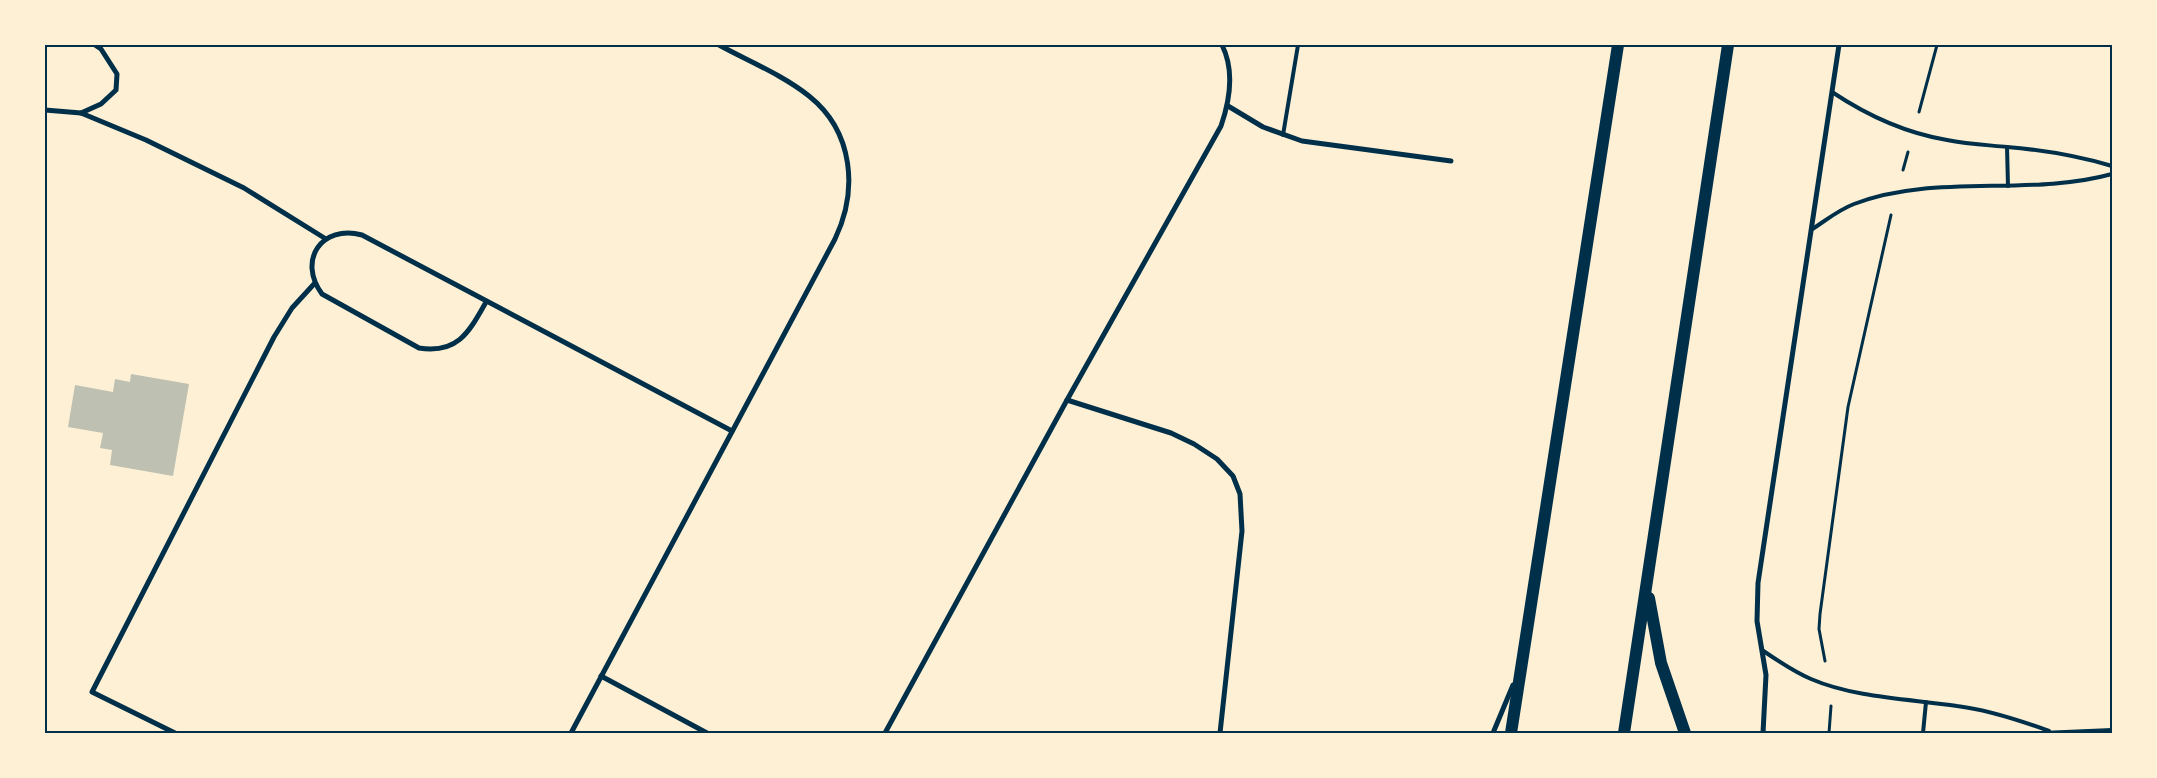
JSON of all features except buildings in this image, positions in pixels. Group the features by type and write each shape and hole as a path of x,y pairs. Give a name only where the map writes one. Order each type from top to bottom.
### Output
{"main road":[{"path":"1512,733 1618,45"},
{"path":"1624,733 1728,45"},
{"path":"1646,585 1662,663 1685,733"}],"street":[{"path":"81,113 102,104 116,90 117,74 100,49 95,45"},
{"path":"571,733 844,219 849,197 850,175 846,153 838,132 826,113 810,96 792,84 719,45"},
{"path":"885,733 1067,400 1221,126 1228,106 1229,68 1222,45"},
{"path":"1763,733 1766,682 1757,621 1758,583 1840,45"},
{"path":"1228,106 1245,118 1283,135 1302,141 1451,161"},
{"path":"45,110 81,113 146,140 244,188 326,239"},
{"path":"486,302 464,336 454,344 431,350 408,343 322,294 314,284 312,260 317,248 326,239 337,233 350,232 362,235 732,431"},
{"path":"175,733 92,692 274,336 292,308 314,284"},
{"path":"1067,400 1171,433 1217,459 1232,476 1240,494 1242,531 1220,733"},
{"path":"1493,733 1522,666"},
{"path":"601,676 707,733"}],"lane":[{"path":"1283,135 1298,45"},
{"path":"1832,92 1882,121 1914,132 1946,140 2068,156 2112,166"},
{"path":"2007,147 2008,186"},
{"path":"1811,230 1852,204 1897,193 2068,184 2112,174"},
{"path":"1762,650 1786,667 1812,680 1832,686 1883,697 1990,712 2049,731"},
{"path":"1923,733 1926,702"},
{"path":"2042,733 2049,731 2112,730"}],"path":[{"path":"1829,733 1832,686 1822,652 1819,629 1848,407 1864,326 1897,193 1937,45"}]}
